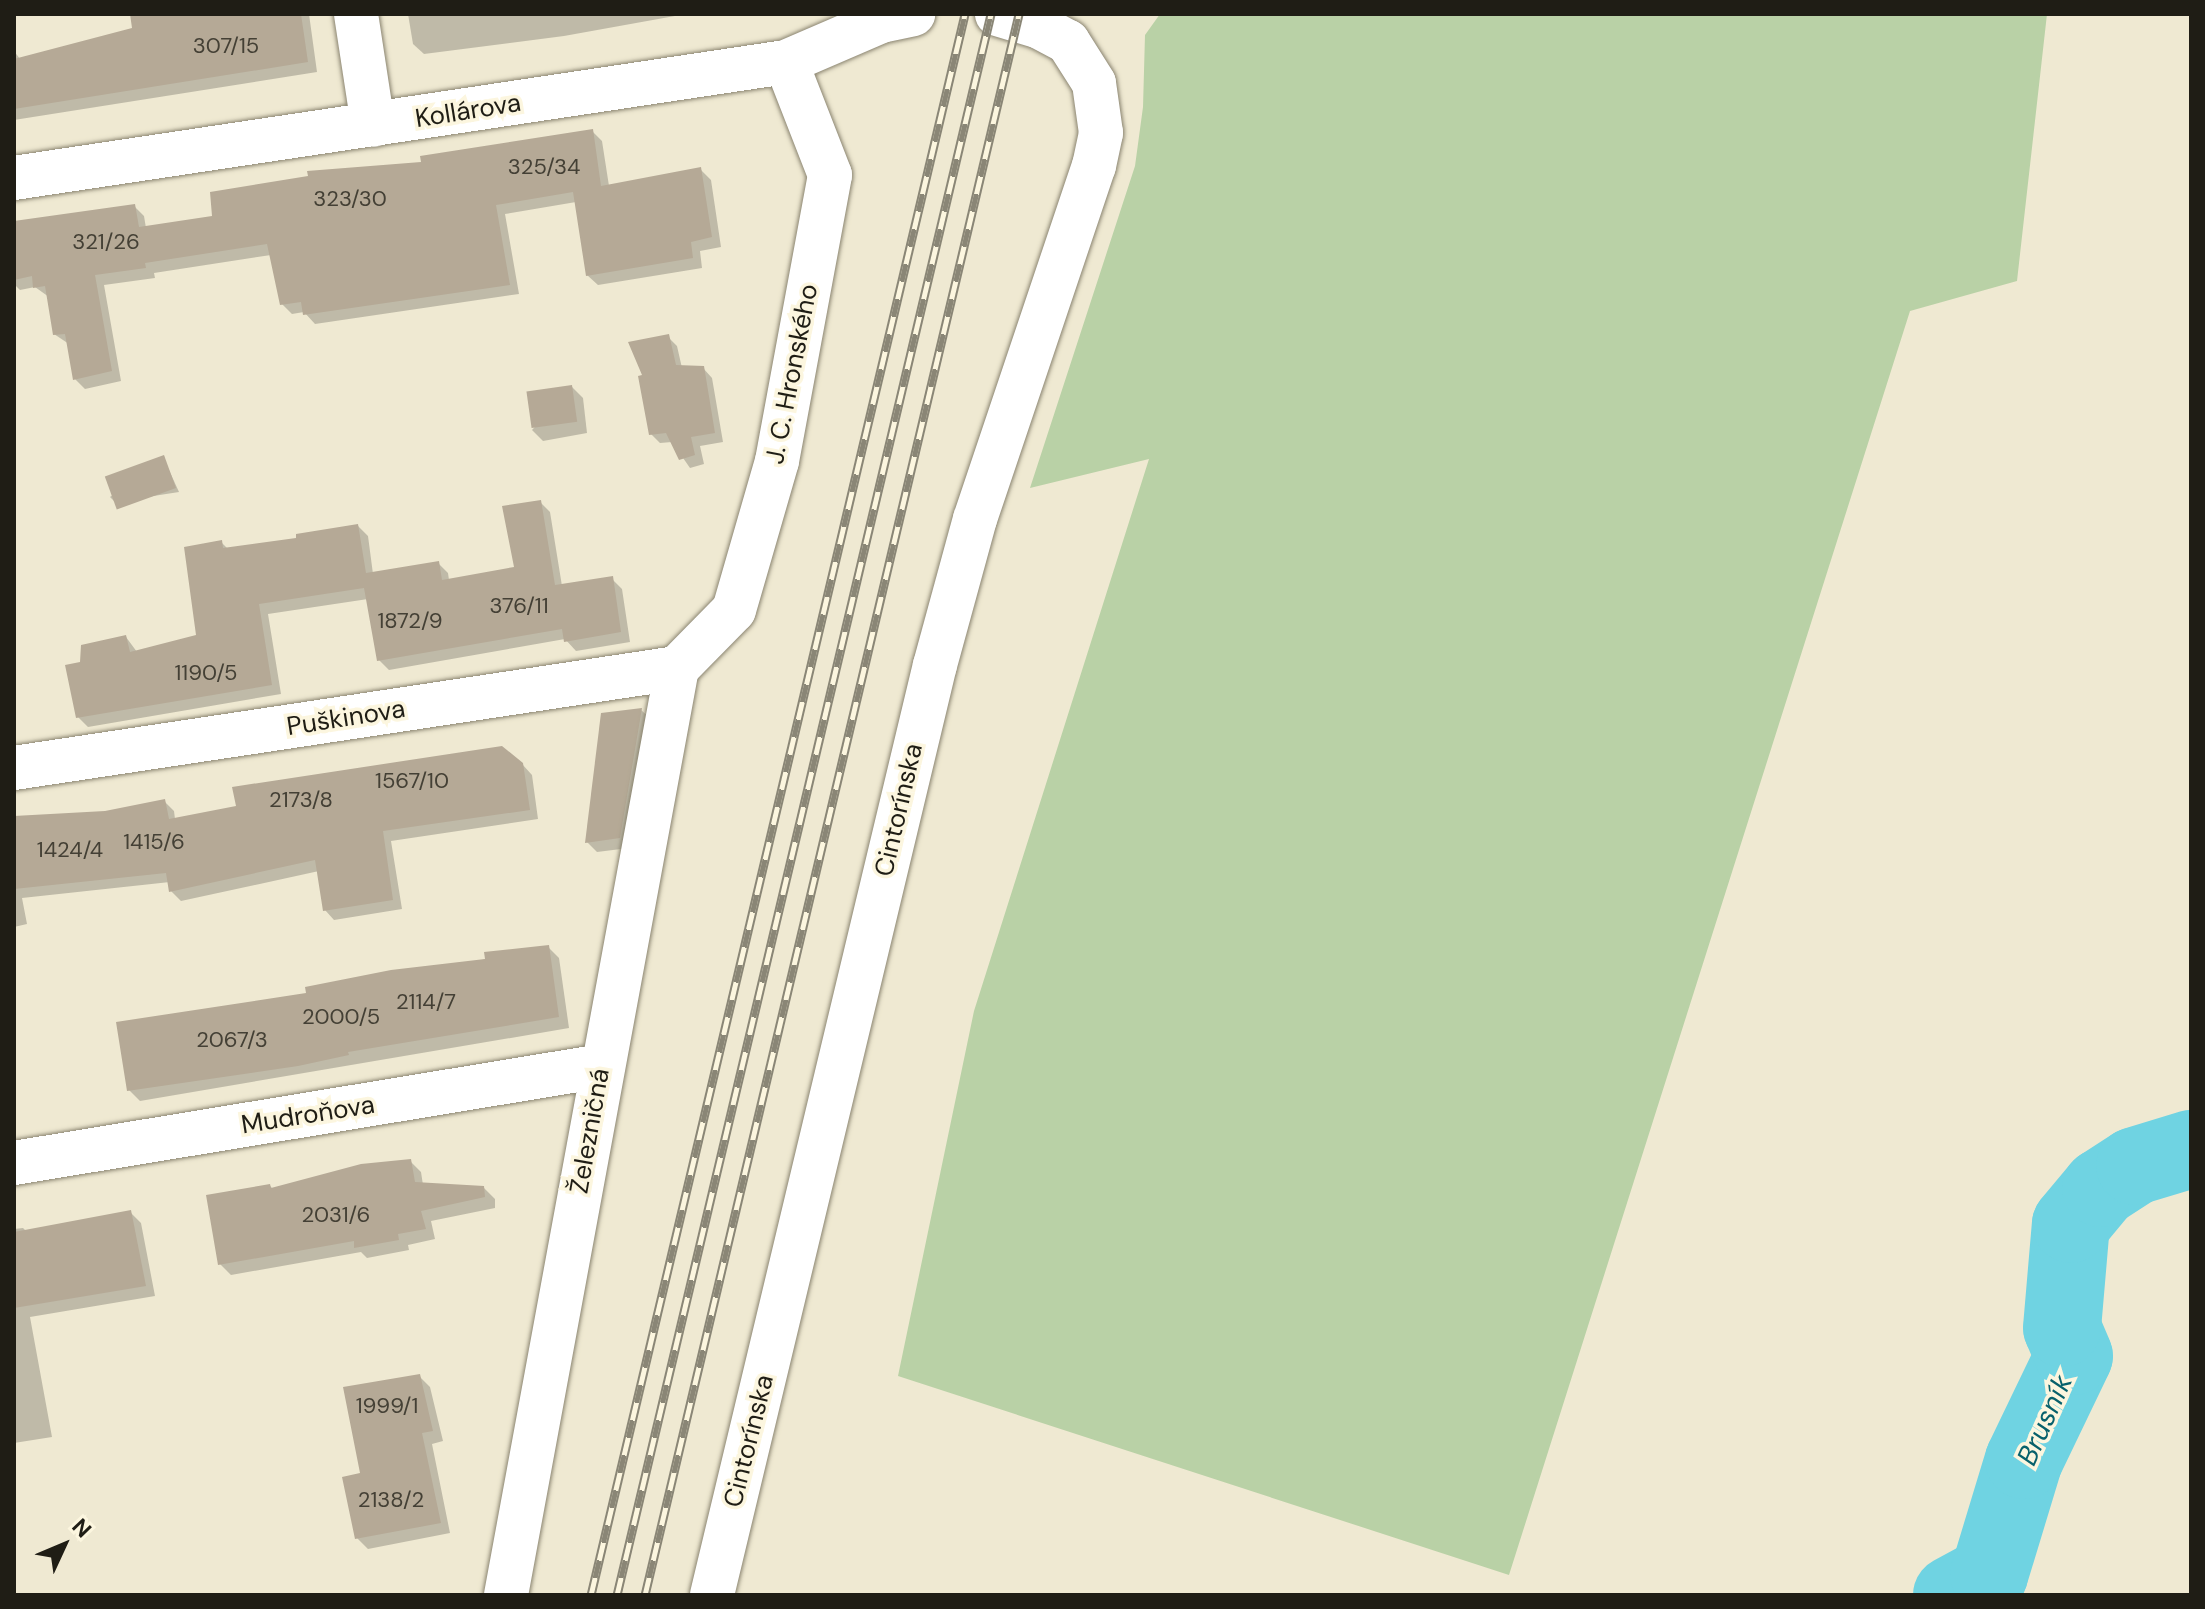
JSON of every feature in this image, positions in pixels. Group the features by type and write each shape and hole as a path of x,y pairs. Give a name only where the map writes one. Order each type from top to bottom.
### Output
{"street":[{"path":"356,14 373,125"},
{"name":"Cintorínska","path":"712,1595 935,665 994,460 1094,166 1101,133 1100,109 1089,72 1068,42 1040,27 997,14"},
{"name":"Kollárova","path":"14,178 786,62 892,16"},
{"name":"J. C. Hronského","path":"677,668 734,610 777,461 830,175 786,62"},
{"name":"Puškinova","path":"14,768 677,668"},
{"name":"Železničná","path":"506,1595 677,668"},
{"name":"Mudroňova","path":"14,1163 602,1066"}],"green space":[{"path":"1160,14 2047,14 2017,281 1910,311 1509,1575 898,1376 974,1011 1149,459 1030,488 1135,166 1143,107 1145,35"}],"building":[{"path":"130,14 301,14 308,62 14,109 14,59 132,28"},
{"path":"593,129 601,186 701,167 712,237 691,242 693,258 586,276 573,192 496,205 510,285 303,315 301,302 280,305 267,244 145,263 146,268 95,275 112,371 73,380 65,334 53,335 45,286 33,288 32,276 14,280 14,221 135,204 139,227 212,216 210,192 308,176 307,171 421,162 420,156"},
{"path":"669,334 676,365 704,366 715,433 691,437 695,455 679,460 666,433 649,435 638,376 642,375 628,342"},
{"path":"572,385 577,422 532,428 526,391"},
{"path":"164,455 176,488 117,509 105,477"},
{"path":"541,500 555,585 613,576 621,632 564,642 562,629 377,661 364,588 259,604 272,685 76,718 65,665 80,662 81,645 126,635 130,652 196,635 184,547 222,540 223,548 296,538 296,534 358,524 366,573 439,561 442,580 514,567 502,506"},
{"path":"642,708 620,838 585,843 601,713"},
{"path":"502,746 523,763 530,810 383,831 393,900 323,911 315,860 169,892 166,873 14,889 14,816 105,811 165,799 169,819 236,806 232,787"},
{"path":"549,945 559,1017 348,1052 349,1055 298,1066 127,1091 116,1022 306,993 305,987 391,970 485,959 484,952"},
{"path":"411,1159 415,1182 484,1186 485,1197 421,1211 426,1229 398,1234 399,1240 354,1248 354,1241 218,1265 206,1195 270,1184 271,1188 361,1164"},
{"path":"131,1210 146,1286 14,1308 14,1232"},
{"path":"420,1374 433,1431 422,1433 441,1523 355,1539 342,1477 360,1473 343,1387"}],"waterway":[{"name":"Brusník","path":"1952,1595 1989,1575 2024,1460 2074,1356 2062,1328 2071,1224 2101,1188 2135,1166 2191,1149"}],"railway":[{"path":"591,1595 965,14"},
{"path":"617,1595 991,14"},
{"path":"645,1595 1019,14"}]}
